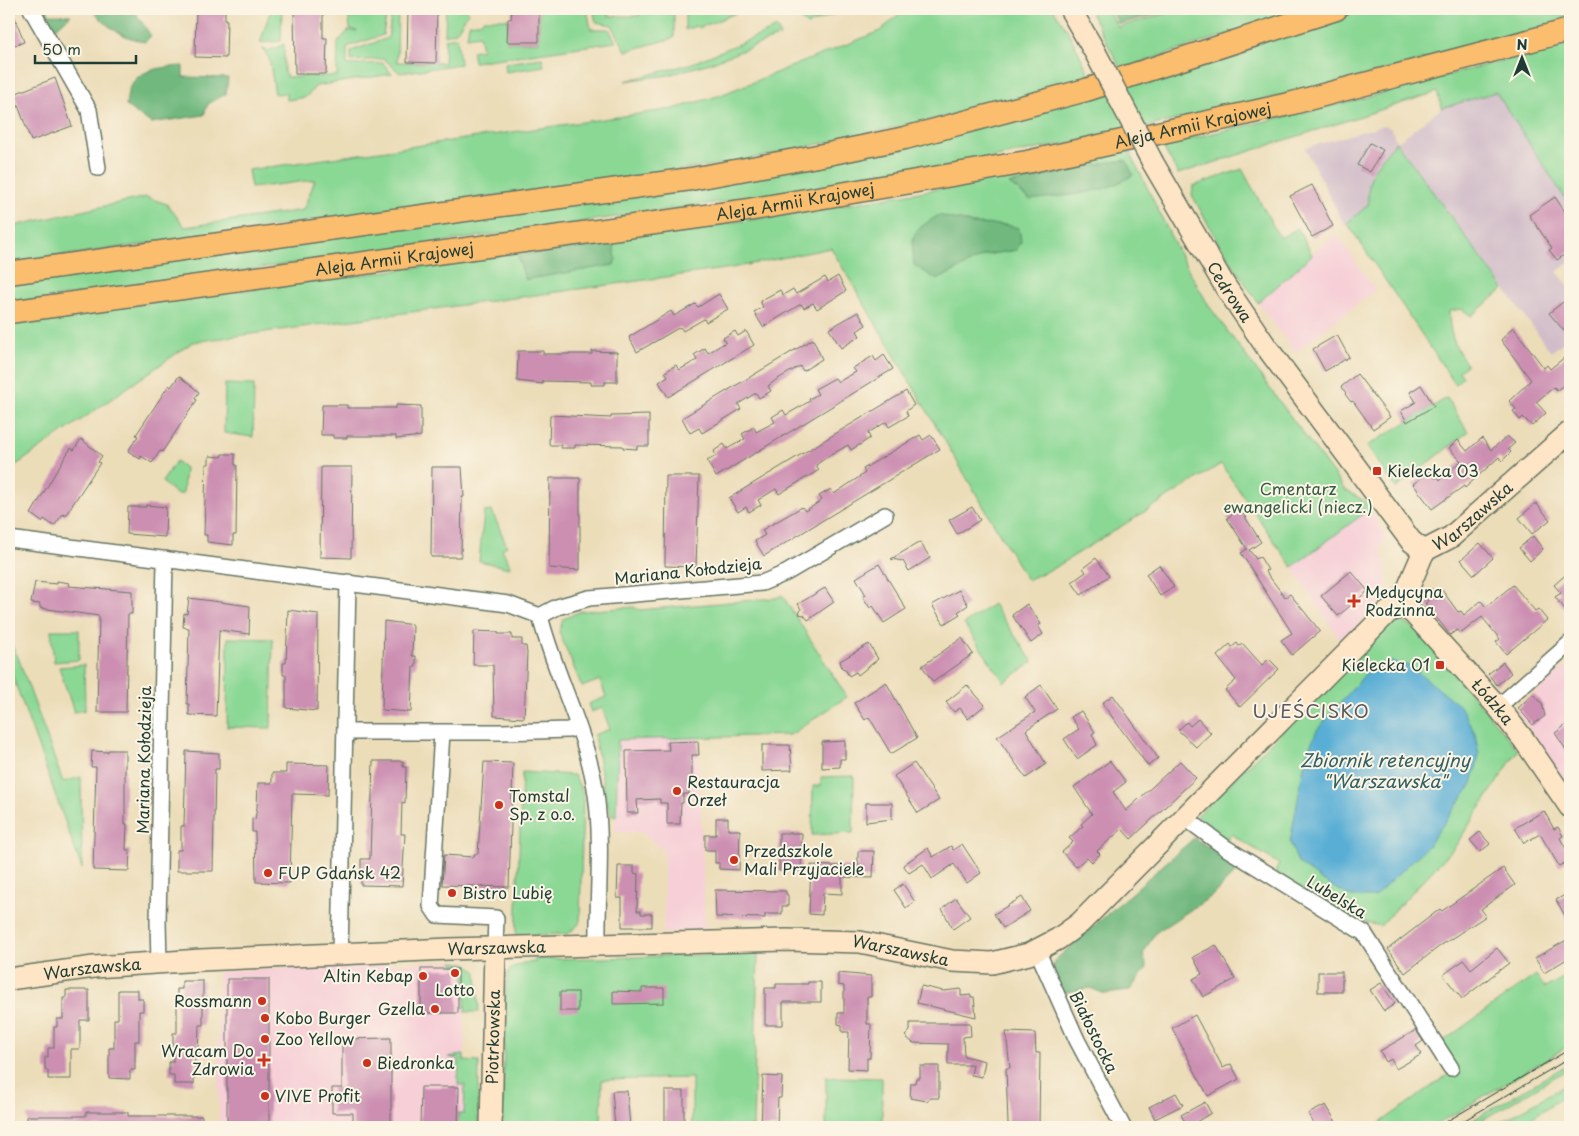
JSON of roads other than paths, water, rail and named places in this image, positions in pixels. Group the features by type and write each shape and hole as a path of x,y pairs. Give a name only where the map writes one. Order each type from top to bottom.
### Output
{"main road":[{"path":"9,273 609,190 828,154 905,138 1086,90 1336,9"},
{"name":"Aleja Armii Krajowej","path":"9,312 742,211 989,169 1289,104 1570,30"}],"street":[{"path":"31,9 89,110 98,168"},
{"name":"Cedrowa","path":"1070,9 1095,52 1153,163 1225,286 1265,346 1411,541 1424,551"},
{"name":"Warszawska","path":"9,979 53,971 159,963 495,948 787,940 838,941 889,946 952,961 979,963 1005,961 1037,950 1058,939 1080,923 1388,612 1404,606 1406,593 1424,551 1451,537 1570,432"},
{"name":"Mariana Kołodzieja","path":"540,616 557,607 589,598 762,583 786,573 885,515"},
{"path":"9,539 508,604 540,616 546,640 578,727 596,792 598,810 598,946"},
{"name":"Mariana Kołodzieja","path":"159,963 158,922 165,559"},
{"path":"340,955 348,582"},
{"name":"Łódzka","path":"1404,606 1414,614 1498,707 1524,740 1570,807"},
{"path":"1498,707 1570,643"},
{"path":"345,732 542,731 578,727"},
{"path":"442,733 431,906 436,915 496,918 495,948"},
{"name":"Lubelska","path":"1184,817 1226,848 1364,933 1451,1068"},
{"name":"Piotrkowska","path":"491,1127 495,948"},
{"name":"Białostocka","path":"1037,950 1076,1040 1123,1127"}],"water":[{"name":"Zbiornik retencyjny \"Warszawska\"","path":"1391,662 1410,666 1460,706 1475,733 1479,755 1472,784 1427,847 1374,897 1351,897 1321,880 1298,863 1290,842 1306,755 1317,730 1367,672"}],"tram line":[{"path":"1437,1127 1570,1049"},
{"path":"1453,1127 1570,1058"}],"place":[{"name":"Kielecka 03","path":"1377,471"},
{"name":"Medycyna Rodzinna","path":"1354,601"},
{"name":"Kielecka 01","path":"1440,665"},
{"name":"Restauracja Orzeł","path":"677,791"},
{"name":"Tomstal Sp. z o.o.","path":"499,805"},
{"name":"Przedszkole Mali Przyjaciele","path":"734,860"},
{"name":"FUP Gdańsk 42","path":"268,873"},
{"name":"Bistro Lubię","path":"452,893"},
{"name":"Lotto","path":"455,973"},
{"name":"Altin Kebap","path":"423,976"},
{"name":"Rossmann","path":"262,1001"},
{"name":"Gzella","path":"435,1009"},
{"name":"Kobo Burger","path":"265,1018"},
{"name":"Zoo Yellow","path":"265,1039"},
{"name":"Wracam Do Zdrowia","path":"264,1060"},
{"name":"Biedronka","path":"367,1063"},
{"name":"VIVE Profit","path":"265,1096"}],"district":[{"name":"UJEŚCISKO","path":"1311,711"}],"park label":[{"name":"Cmentarz ewangelicki (niecz.)","path":"1298,498"}]}
